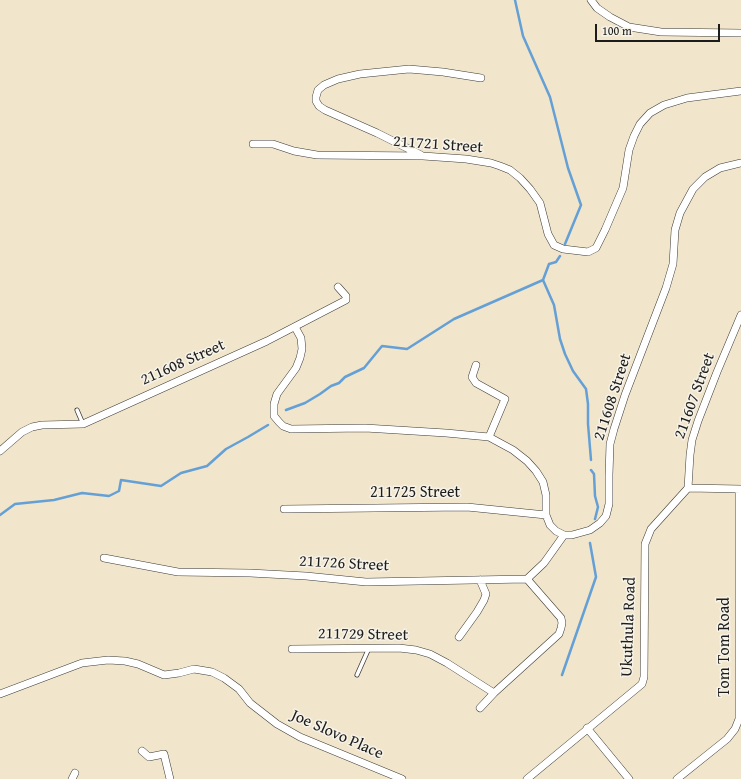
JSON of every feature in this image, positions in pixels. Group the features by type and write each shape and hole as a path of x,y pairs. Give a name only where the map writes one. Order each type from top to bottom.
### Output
{"street":[{"path":"591,0 597,8 629,27 661,32 741,33"},
{"path":"423,156 325,110 319,106 316,101 318,90 324,84 338,78 360,74 409,69 443,72 481,78"},
{"name":"211721 Street","path":"253,144 273,144 294,151 317,155 423,156 466,159 491,163 510,170 530,188 540,203 548,234 554,245 563,249 588,252 596,248 605,230 622,188 629,150 634,136 640,124 650,113 664,106 687,98 741,91"},
{"name":"211608 Street","path":"564,535 580,534 590,530 600,523 606,516 609,504 608,475 610,444 625,395 666,288 673,264 675,230 680,213 693,189 705,176 720,168 741,164"},
{"name":"211608 Street","path":"0,451 22,432 32,427 42,425 83,424 295,327 346,300 346,296 338,287"},
{"name":"211607 Street","path":"688,488 692,440 698,421 741,316"},
{"path":"295,327 301,338 302,349 300,358 296,368 277,394 274,404 274,416 283,426 290,429 365,428 489,437 512,450 527,461 543,482 546,495 546,515 550,525 564,535 544,562 527,579 561,618 561,628 559,634 494,693 480,708"},
{"path":"476,365 472,377 476,383 505,399 489,437"},
{"path":"688,488 740,489"},
{"name":"Ukuthula Road","path":"527,779 587,728 638,688 643,681 645,544 651,529 688,488"},
{"name":"Tom Tom Road","path":"677,779 727,739 735,729 739,719 740,489"},
{"name":"211725 Street","path":"284,509 467,507 546,515"},
{"name":"211726 Street","path":"104,558 178,572 250,573 306,576 366,582 527,579"},
{"path":"459,637 484,600 486,594 480,580"},
{"name":"211729 Street","path":"292,649 399,648 416,650 430,654 494,693"},
{"name":"Joe Slovo Place","path":"0,694 82,662 108,660 125,661 138,664 164,675 194,669 212,672 224,678 239,689 250,703 277,724 300,737 402,779"},
{"path":"587,728 629,779"},
{"path":"142,751 149,757 164,754 170,779"}],"lane":[{"path":"77,410 83,424"},
{"path":"357,675 369,648"}],"waterway":[{"path":"515,0 523,36 550,97 568,168 581,205 565,244"},
{"path":"286,410 305,403 331,386 339,383 345,377 364,368 382,346 407,349 454,319 543,280 549,264 556,262 560,256"},
{"path":"543,280 554,305 560,339 565,354 573,371 586,389 591,460"},
{"path":"0,515 15,504 54,500 82,493 109,496 119,491 121,480 161,486 181,473 207,466 226,449 268,425"},
{"path":"591,470 594,474 595,496 598,507 595,519"},
{"path":"562,675 596,577 590,543"}]}
